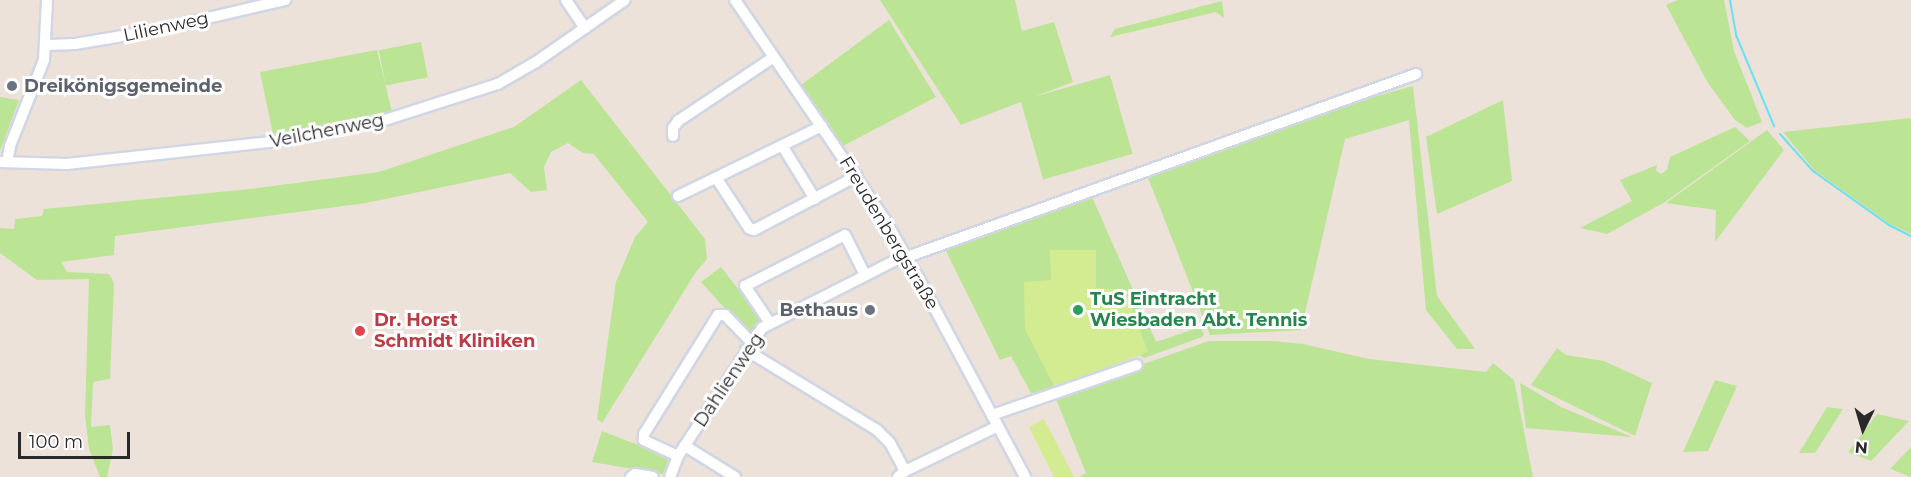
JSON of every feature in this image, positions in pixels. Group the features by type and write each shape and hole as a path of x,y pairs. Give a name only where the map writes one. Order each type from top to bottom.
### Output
{"street":[{"path":"3,162 39,76 46,45 47,0"},
{"name":"Lilienweg","path":"46,45 132,34 285,0"},
{"path":"566,0 585,28"},
{"name":"Veilchenweg","path":"3,162 67,164 278,141 349,129 420,110 498,84 518,73 625,0"},
{"name":"Freudenbergstraße","path":"735,0 857,176 906,256 1025,477"},
{"path":"673,136 673,128 678,121 774,57"},
{"name":"Dahlienweg","path":"670,477 678,456 748,346 770,323 906,256 1416,75"},
{"path":"678,196 783,147 822,126"},
{"path":"783,147 815,199"},
{"path":"717,179 751,230 857,176"},
{"path":"770,323 745,286 846,235 865,275"},
{"path":"678,456 644,440 644,434 718,315 724,315 748,346 877,430 890,443 901,474 998,426"},
{"path":"993,415 1137,365"},
{"path":"685,446 735,477"},
{"path":"631,477 635,474 653,477"}],"green space":[{"path":"880,0 1015,0 1022,31 1054,22 1073,82 961,125"},
{"path":"1678,0 1724,0 1734,51 1762,122 1747,128 1735,120 1708,83 1666,5"},
{"path":"1222,1 1224,18 1216,12 1110,37 1115,29"},
{"path":"889,20 936,97 843,146 801,85"},
{"path":"421,42 428,77 386,86 379,50"},
{"path":"377,50 392,112 332,126 273,134 260,72"},
{"path":"1110,75 1133,154 1043,179 1021,101"},
{"path":"581,80 705,239 707,259 696,272 602,423 597,419 616,282 635,237 648,222 594,154 583,153 568,143 551,152 544,167 547,190 531,192 510,173 366,203 115,236 114,255 61,262 67,272 109,274 114,283 110,379 93,382 91,427 110,425 113,449 107,477 100,477 89,449 85,415 89,279 37,280 0,253 0,228 14,229 15,219 42,216 44,209 250,189 379,172 514,127"},
{"path":"1413,86 1437,296 1475,349 1457,349 1426,310 1409,120 1345,139 1301,330 1210,335 1147,175 1353,103"},
{"path":"0,97 19,100 0,151"},
{"path":"1503,100 1512,181 1437,214 1426,137"},
{"path":"1911,118 1911,234 1890,224 1814,170 1783,132"},
{"path":"1735,127 1750,141 1665,202 1607,234 1580,228 1632,201 1620,180 1657,165 1656,171 1661,174 1667,170 1670,157"},
{"path":"1767,130 1784,150 1715,242 1716,210 1666,203"},
{"path":"1092,197 1156,342 1200,327 1204,334 1202,337 1144,358 1139,355 1147,351 1096,288 1051,250 1051,281 1025,329 1055,387 1032,395 1011,356 1000,360 944,247"},
{"name":"TuS Eintracht Wiesbaden Abt. Tennis","path":"1050,250 1096,250 1096,288 1125,290 1148,352 1055,387 1025,329 1024,282 1051,280"},
{"path":"721,267 762,320 748,334 701,282"},
{"path":"1209,341 1273,341 1303,344 1369,359 1486,372 1493,363 1514,380 1533,477 1079,477 1086,473 1056,399 1135,367"},
{"path":"1557,348 1566,355 1604,361 1652,383 1635,436 1531,385"},
{"path":"1715,380 1737,386 1708,451 1683,452"},
{"path":"1520,383 1561,407 1632,437 1526,428"},
{"path":"1827,407 1843,409 1815,453 1799,453"},
{"path":"1877,414 1909,421 1871,461 1848,452"},
{"path":"1044,419 1074,477 1054,477 1029,427"},
{"path":"602,431 669,457 663,474 592,462"},
{"path":"1911,447 1911,477 1890,469"}],"waterway":[{"path":"1730,0 1736,35 1774,126"},
{"path":"1780,134 1813,171 1889,225 1911,236"}],"place":[{"name":"Dreikönigsgemeinde","path":"12,86"},
{"name":"Bethaus","path":"870,310"},
{"name":"TuS Eintracht Wiesbaden Abt. Tennis","path":"1078,310"},
{"name":"Dr. Horst Schmidt Kliniken","path":"360,331"}]}
